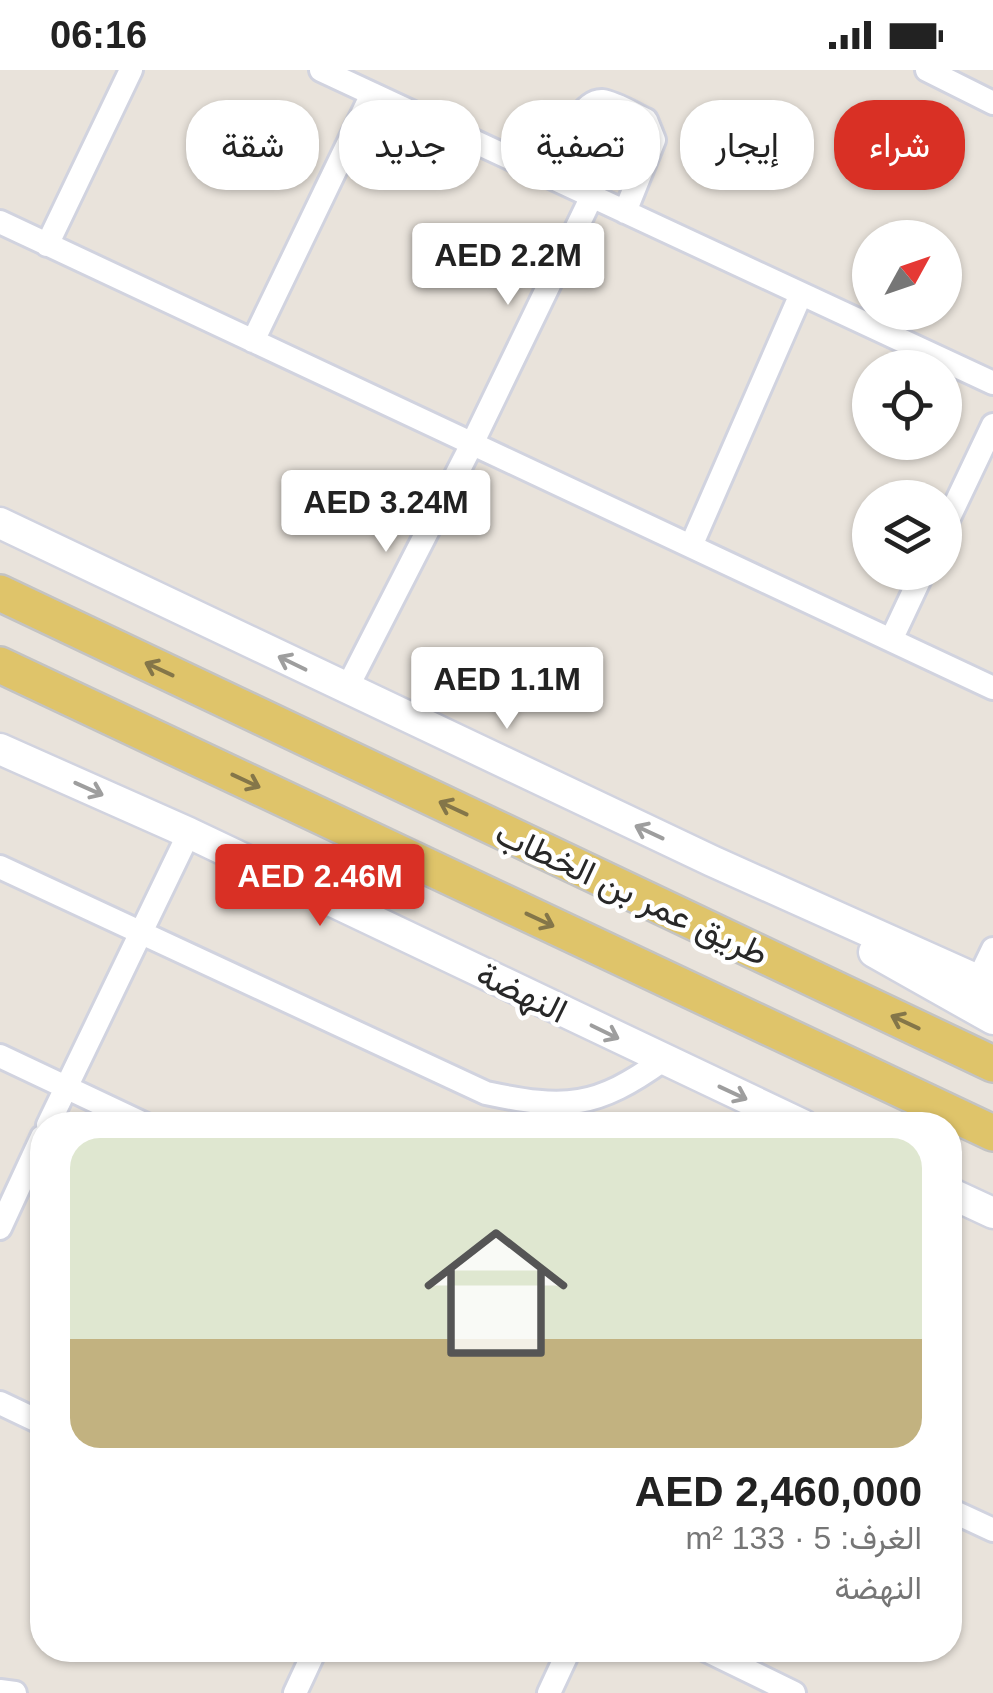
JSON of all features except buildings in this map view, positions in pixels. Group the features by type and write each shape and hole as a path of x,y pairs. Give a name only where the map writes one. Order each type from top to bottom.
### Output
{"main road":[{"path":"0,523 712,861 986,983"},
{"name":"طريق عمر بن الخطاب","path":"0,594 993,1064"},
{"name":"طريق عمر بن الخطاب","path":"0,665 948,1112"},
{"name":"النهضة","path":"0,749 189,832 775,1112"},
{"path":"712,861 993,1019"},
{"name":"طريق عمر بن الخطاب","path":"962,1118 993,1133"},
{"path":"962,1199 993,1213"}],"street":[{"path":"48,245 130,70"},
{"path":"322,70 501,153"},
{"path":"927,70 993,102"},
{"path":"253,341 372,94"},
{"path":"579,190 993,383"},
{"path":"625,212 634,190"},
{"path":"346,690 472,444 592,196"},
{"path":"0,222 993,688"},
{"path":"691,546 801,294"},
{"path":"962,490 993,425"},
{"path":"890,640 914,590"},
{"path":"54,1112 189,832"},
{"path":"0,867 486,1092 518,1100 578,1104 626,1086 663,1060"},
{"path":"986,983 993,948"},
{"path":"0,1056 119,1112"},
{"path":"0,1228 30,1163"},
{"path":"0,1403 30,1417"},
{"path":"962,1516 993,1530"},
{"path":"295,1693 310,1662"},
{"path":"549,1693 563,1662"},
{"path":"731,1662 794,1693"},
{"path":"0,1690 15,1693"}]}
